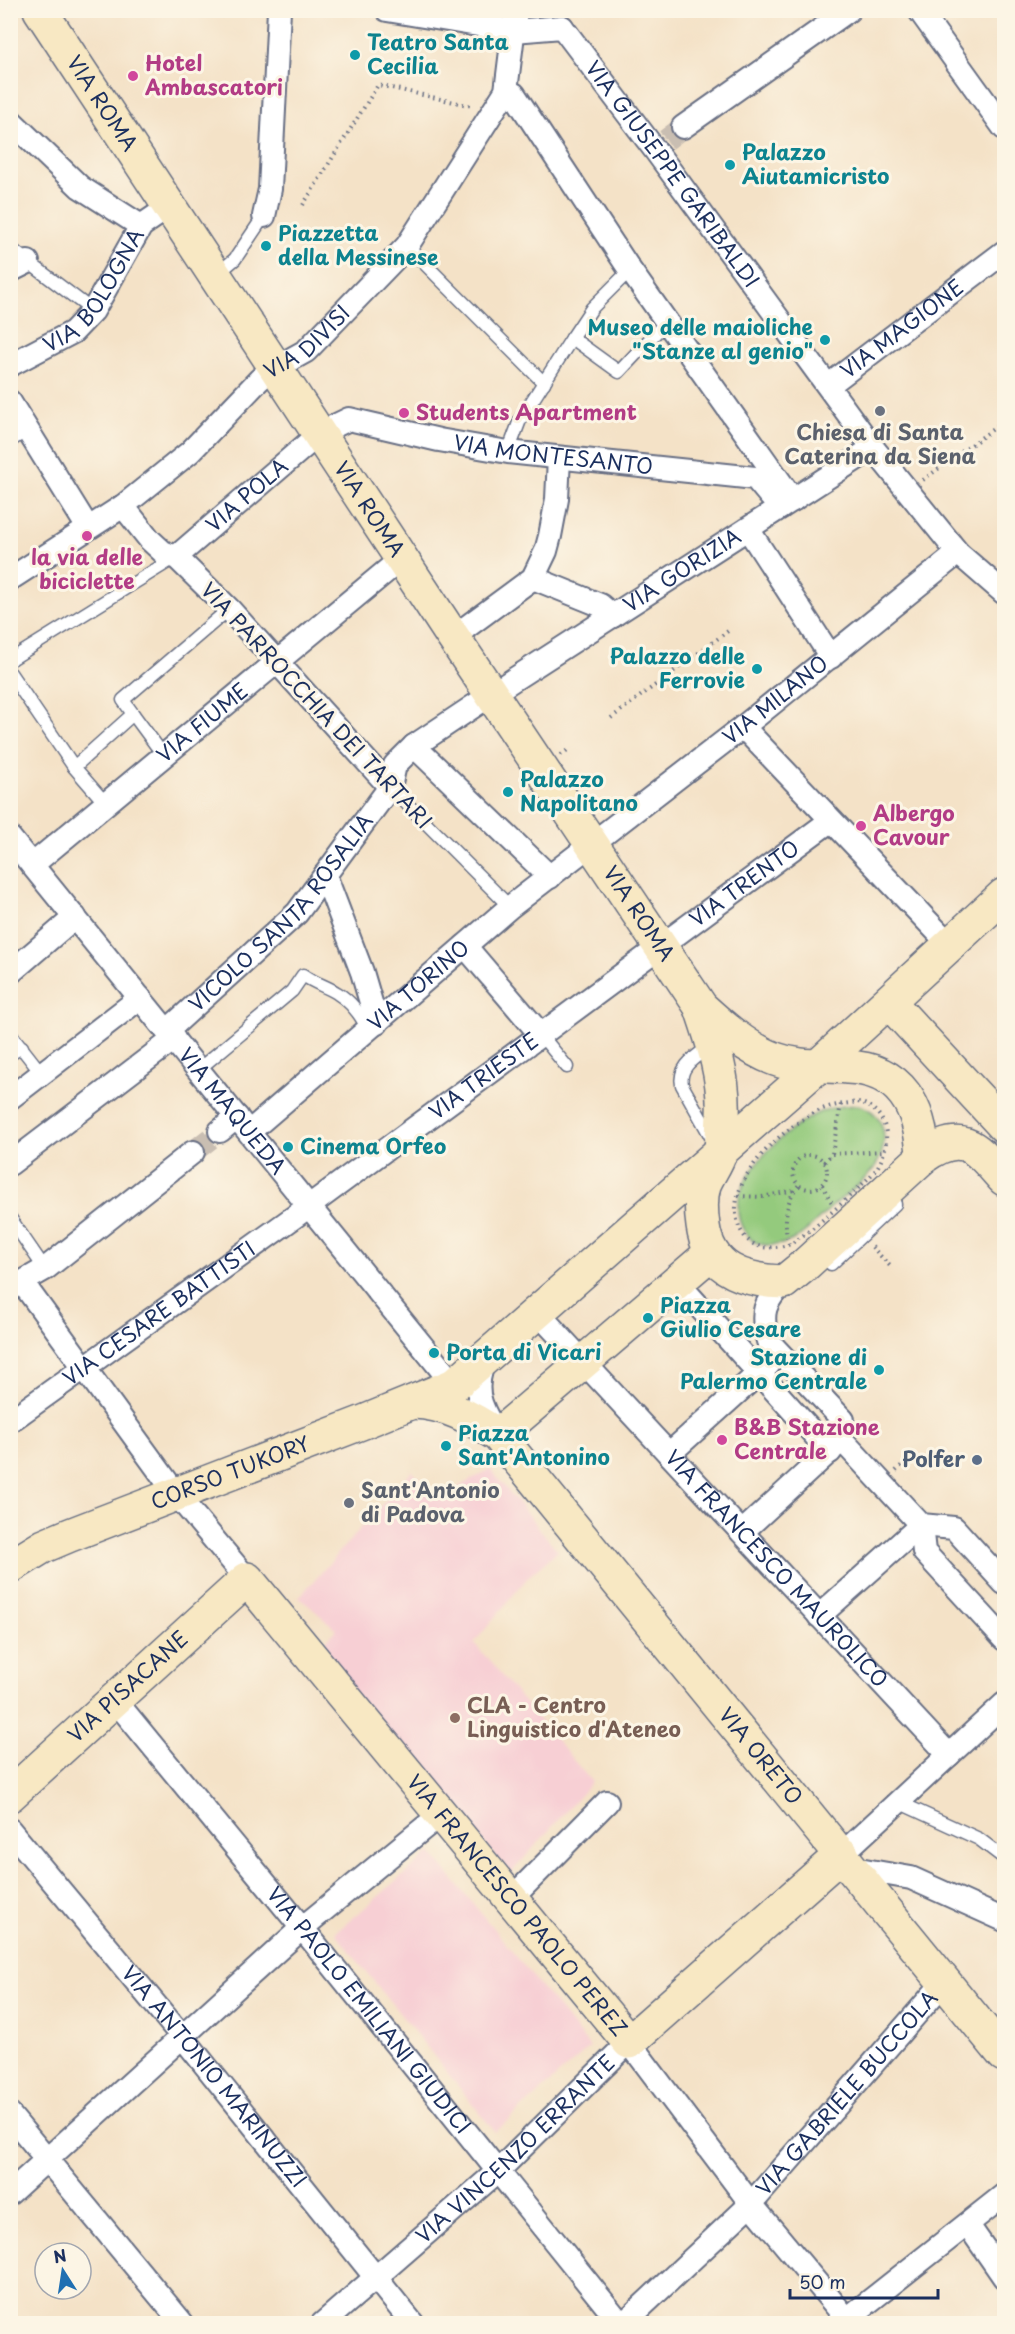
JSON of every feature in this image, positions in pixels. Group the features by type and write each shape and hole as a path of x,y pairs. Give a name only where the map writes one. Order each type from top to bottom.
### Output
{"street":[{"name":"VIA ROMA","path":"40,10 453,637 701,1006"},
{"path":"264,216 270,189 279,10"},
{"path":"387,10 515,21 568,19"},
{"path":"668,139 849,10"},
{"path":"919,10 1005,128"},
{"name":"VIA GIUSEPPE GARIBALDI","path":"568,19 668,139 829,385 873,448 958,553 1005,593"},
{"name":"VIA DIVISI","path":"10,579 123,506 190,452 268,372 306,351 407,246 506,91 515,21"},
{"path":"506,91 514,94 786,504"},
{"path":"10,120 80,187 141,226"},
{"name":"VIA BOLOGNA","path":"10,365 73,332 93,311 141,226 169,207"},
{"name":"VIA MAGIONE","path":"829,385 1005,252"},
{"path":"10,402 20,435 88,528"},
{"name":"VIA MONTESANTO","path":"320,433 349,419 439,440 508,452 755,478 786,504"},
{"name":"VIA POLA","path":"176,557 320,433"},
{"name":"VIA GORIZIA","path":"491,694 873,448"},
{"path":"453,637 533,578 546,551 550,536 557,499 559,459"},
{"name":"VIA PARROCCHIA DEI TARTARI","path":"123,506 150,540 163,552 176,557 229,609 390,787"},
{"path":"748,529 831,657"},
{"name":"VIA MILANO","path":"592,845 831,657 958,553"},
{"name":"VIA FIUME","path":"32,865 402,559"},
{"path":"533,578 600,605 613,616"},
{"name":"VICOLO SANTA ROSALIA","path":"10,1164 171,1035 297,913 390,787 395,765 414,746 491,694"},
{"path":"743,727 950,945"},
{"path":"414,746 549,877"},
{"name":"VIA TRENTO","path":"660,947 830,821"},
{"name":"VIA MAQUEDA","path":"10,838 198,1069 235,1127 308,1205 454,1385"},
{"name":"VIA TORINO","path":"235,1127 373,1026 510,907 592,845"},
{"path":"325,875 362,972 373,1026"},
{"name":"CORSO TUKORY","path":"10,1567 44,1546 454,1385 816,1068 950,945 1001,905"},
{"path":"14,964 75,917"},
{"path":"465,946 541,1035"},
{"name":"VIA TRIESTE","path":"308,1205 660,947"},
{"path":"10,1098 140,998"},
{"path":"889,1002 1004,1126 978,1150"},
{"path":"701,1006 713,1043 723,1094 720,1152 704,1186 700,1209 704,1233 711,1253 728,1269 747,1278 797,1279"},
{"path":"701,1006 742,1042 775,1059 816,1068 863,1068 879,1073 894,1083 914,1108 922,1133 920,1168"},
{"path":"742,1532 836,1446 843,1420 768,1341 764,1324 765,1309 771,1295 797,1279 806,1264 920,1168 933,1149 950,1143 968,1145 978,1150 1005,1179"},
{"path":"16,1286 45,1269 193,1152"},
{"name":"VIA CESARE BATTISTI","path":"10,1421 308,1205"},
{"path":"506,1446 593,1372 677,1282 711,1253"},
{"path":"677,1282 759,1373 921,1525 954,1528 1005,1583"},
{"name":"VIA FRANCESCO PAOLO PEREZ","path":"16,1286 86,1367 176,1494 629,2042 751,2204 849,2321"},
{"name":"VIA FRANCESCO MAUROLICO","path":"537,1312 949,1755"},
{"path":"669,1454 781,1353"},
{"path":"486,1357 478,1375 477,1390 483,1410 506,1446"},
{"path":"413,1402 452,1408 506,1446"},
{"name":"VIA ORETO","path":"506,1446 1005,2055"},
{"path":"819,1616 921,1525"},
{"path":"921,1525 924,1552 1005,1639"},
{"name":"VIA PISACANE","path":"10,1795 247,1579"},
{"name":"VIA PAOLO EMILIANI GIUDICI","path":"114,1699 622,2324"},
{"path":"1005,1704 898,1802 848,1861 911,1878 1005,1920"},
{"path":"511,1899 607,1802"},
{"path":"10,2193 302,1928 441,1814"},
{"name":"VIA ANTONIO MARINUZZI","path":"10,1830 183,2037 413,2324"},
{"name":"VIA VINCENZO ERRANTE","path":"322,2324 497,2172 629,2042 848,1861"},
{"name":"VIA GABRIELE BUCCOLA","path":"622,2324 751,2204 945,1981"},
{"path":"10,2115 183,2324"},
{"path":"849,2321 1005,2195"},
{"path":"968,2225 1005,2277"}],"lane":[{"path":"215,276 235,259 264,216"},
{"path":"407,246 544,383"},
{"path":"10,248 19,267 93,311"},
{"path":"508,452 520,420 592,308 630,270"},
{"path":"572,338 619,372 666,322"},
{"path":"10,660 176,557"},
{"path":"164,756 123,700 229,609"},
{"path":"13,677 74,767 106,804"},
{"path":"74,767 133,714"},
{"name":"VIA PARROCCHIA DEI TARTARI","path":"390,787 510,907"},
{"path":"198,1069 292,992 303,975 338,994 373,1026"},
{"path":"10,1034 16,1050 42,1074"},
{"path":"541,1035 567,1067"},
{"path":"823,1271 902,1198"},
{"path":"10,1218 45,1269"},
{"path":"898,1802 979,1839 1005,1858"}],"path":[{"path":"303,204 378,85 493,110"},
{"path":"920,482 1005,421"},
{"path":"611,718 728,631"},
{"path":"858,1102 870,1105 879,1114 885,1126 884,1151 877,1168 807,1234 789,1245 771,1248 756,1246 746,1238 739,1227 738,1196 747,1174 763,1152 781,1135 819,1110 858,1102"},
{"path":"824,1162 832,1154 841,1104"},
{"path":"832,1154 884,1151"},
{"path":"809,1155 820,1158 828,1172 822,1185 813,1189 799,1185 794,1175 795,1164 809,1155"},
{"path":"789,1245 785,1233 786,1217 794,1190 799,1185"},
{"path":"822,1185 835,1208"},
{"path":"738,1196 762,1197 794,1190"},
{"path":"872,1247 890,1266"}],"shaded area":[{"name":"CLA - Centro Linguistico d'Ateneo","path":"490,1469 558,1551 529,1576 474,1643 592,1782 511,1873 316,1654 336,1629 299,1597 412,1471 441,1497"},
{"path":"431,1852 590,2047 495,2132 335,1933"}],"green space":[{"path":"858,1105 875,1115 883,1130 883,1148 875,1167 861,1182 791,1241 764,1245 753,1241 745,1232 738,1215 739,1198 746,1180 758,1163 772,1147 804,1121 827,1109"}],"tunnel":[{"path":"666,140 683,127"},
{"path":"193,1152 220,1131"}],"place":[{"name":"Teatro Santa Cecilia","path":"355,55"},
{"name":"Hotel Ambascatori","path":"133,76"},
{"name":"Palazzo Aiutamicristo","path":"730,165"},
{"name":"Piazzetta della Messinese","path":"266,246"},
{"name":"Museo delle maioliche \"Stanze al genio\"","path":"825,340"},
{"name":"Chiesa di Santa Caterina da Siena","path":"880,411"},
{"name":"Students Apartment","path":"404,413"},
{"name":"la via delle biciclette","path":"87,536"},
{"name":"Palazzo delle Ferrovie","path":"757,669"},
{"name":"Palazzo Napolitano","path":"508,792"},
{"name":"Albergo Cavour","path":"861,826"},
{"name":"Cinema Orfeo","path":"288,1147"},
{"name":"Piazza Giulio Cesare","path":"648,1318"},
{"name":"Porta di Vicari","path":"434,1353"},
{"name":"Stazione di Palermo Centrale","path":"879,1370"},
{"name":"B&B Stazione Centrale","path":"722,1440"},
{"name":"Piazza Sant'Antonino","path":"446,1446"},
{"name":"Polfer","path":"977,1460"},
{"name":"Sant'Antonio di Padova","path":"349,1503"},
{"name":"CLA - Centro Linguistico d'Ateneo","path":"455,1718"}]}
